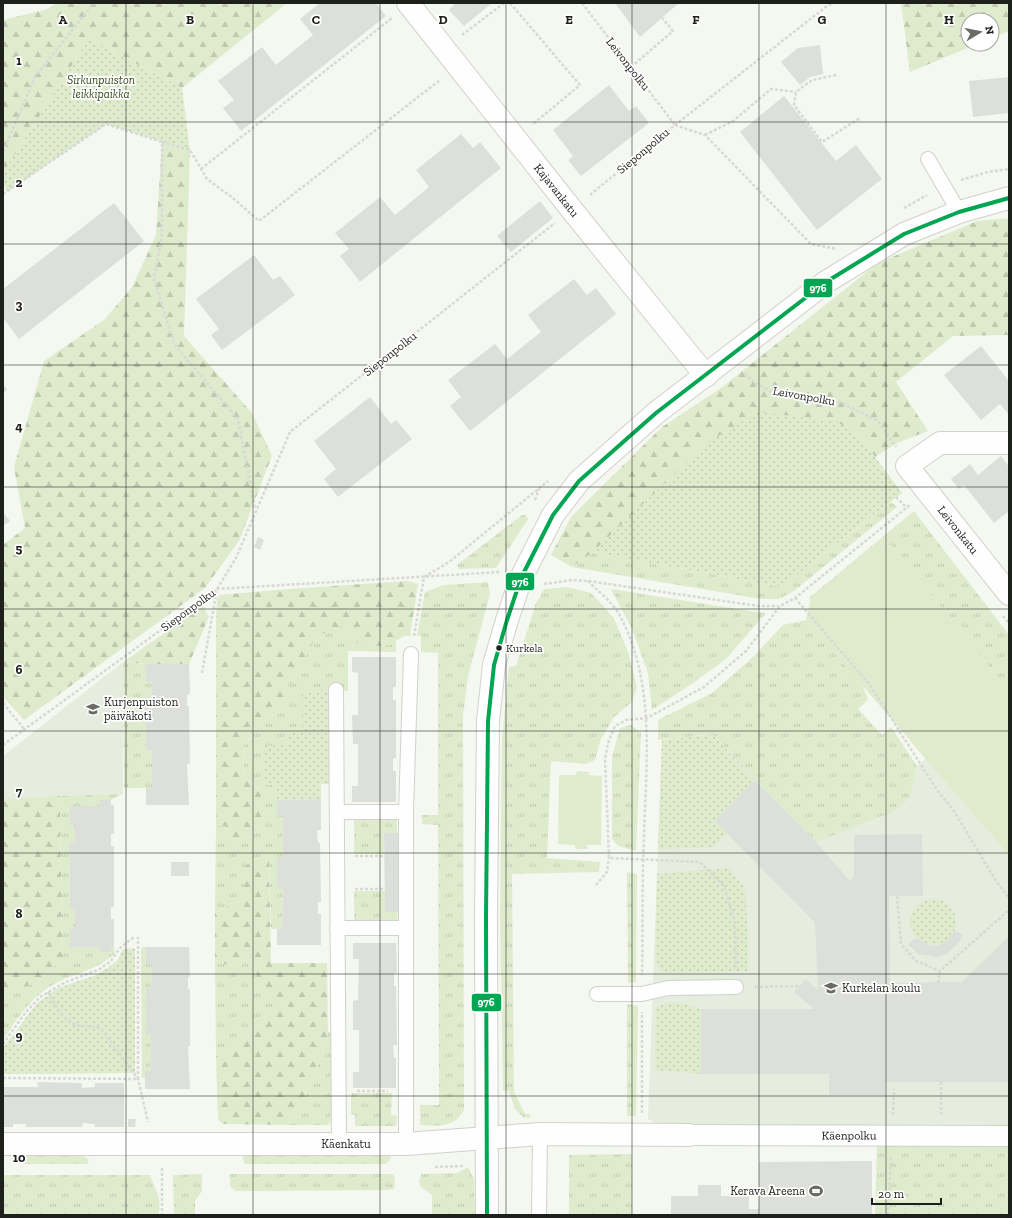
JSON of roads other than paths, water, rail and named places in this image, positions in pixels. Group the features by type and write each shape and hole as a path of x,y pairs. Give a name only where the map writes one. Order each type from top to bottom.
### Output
{"street":[{"name":"Kajavankatu","path":"409,4 706,376"},
{"path":"487,1215 486,917 488,721 494,665 506,620 521,578 553,515 579,481 656,413 706,376 826,282 904,234 959,212 1009,198"},
{"name":"Leivonkatu","path":"1009,443 940,443 907,466 1009,594"},
{"name":"Käenkatu","path":"3,1144 406,1144 540,1134 689,1134"},
{"name":"Käenpolku","path":"689,1134 892,1137 1009,1136"}],"lane":[{"path":"928,159 959,212"},
{"path":"406,1144 406,812 411,654"},
{"path":"336,690 339,1144"},
{"path":"337,812 406,812"},
{"path":"338,928 406,928"},
{"path":"597,994 642,994 668,988 736,987"},
{"path":"539,1215 540,1134"}],"place":[{"name":"Kurkela","path":"499,648"},
{"name":"Kurjenpuiston päiväkoti","path":"93,709"},
{"name":"Kurkelan koulu","path":"831,988"},
{"name":"Kerava Areena","path":"816,1191"}],"park label":[{"name":"Sirkunpuiston leikkipaikka","path":"101,87"}]}
